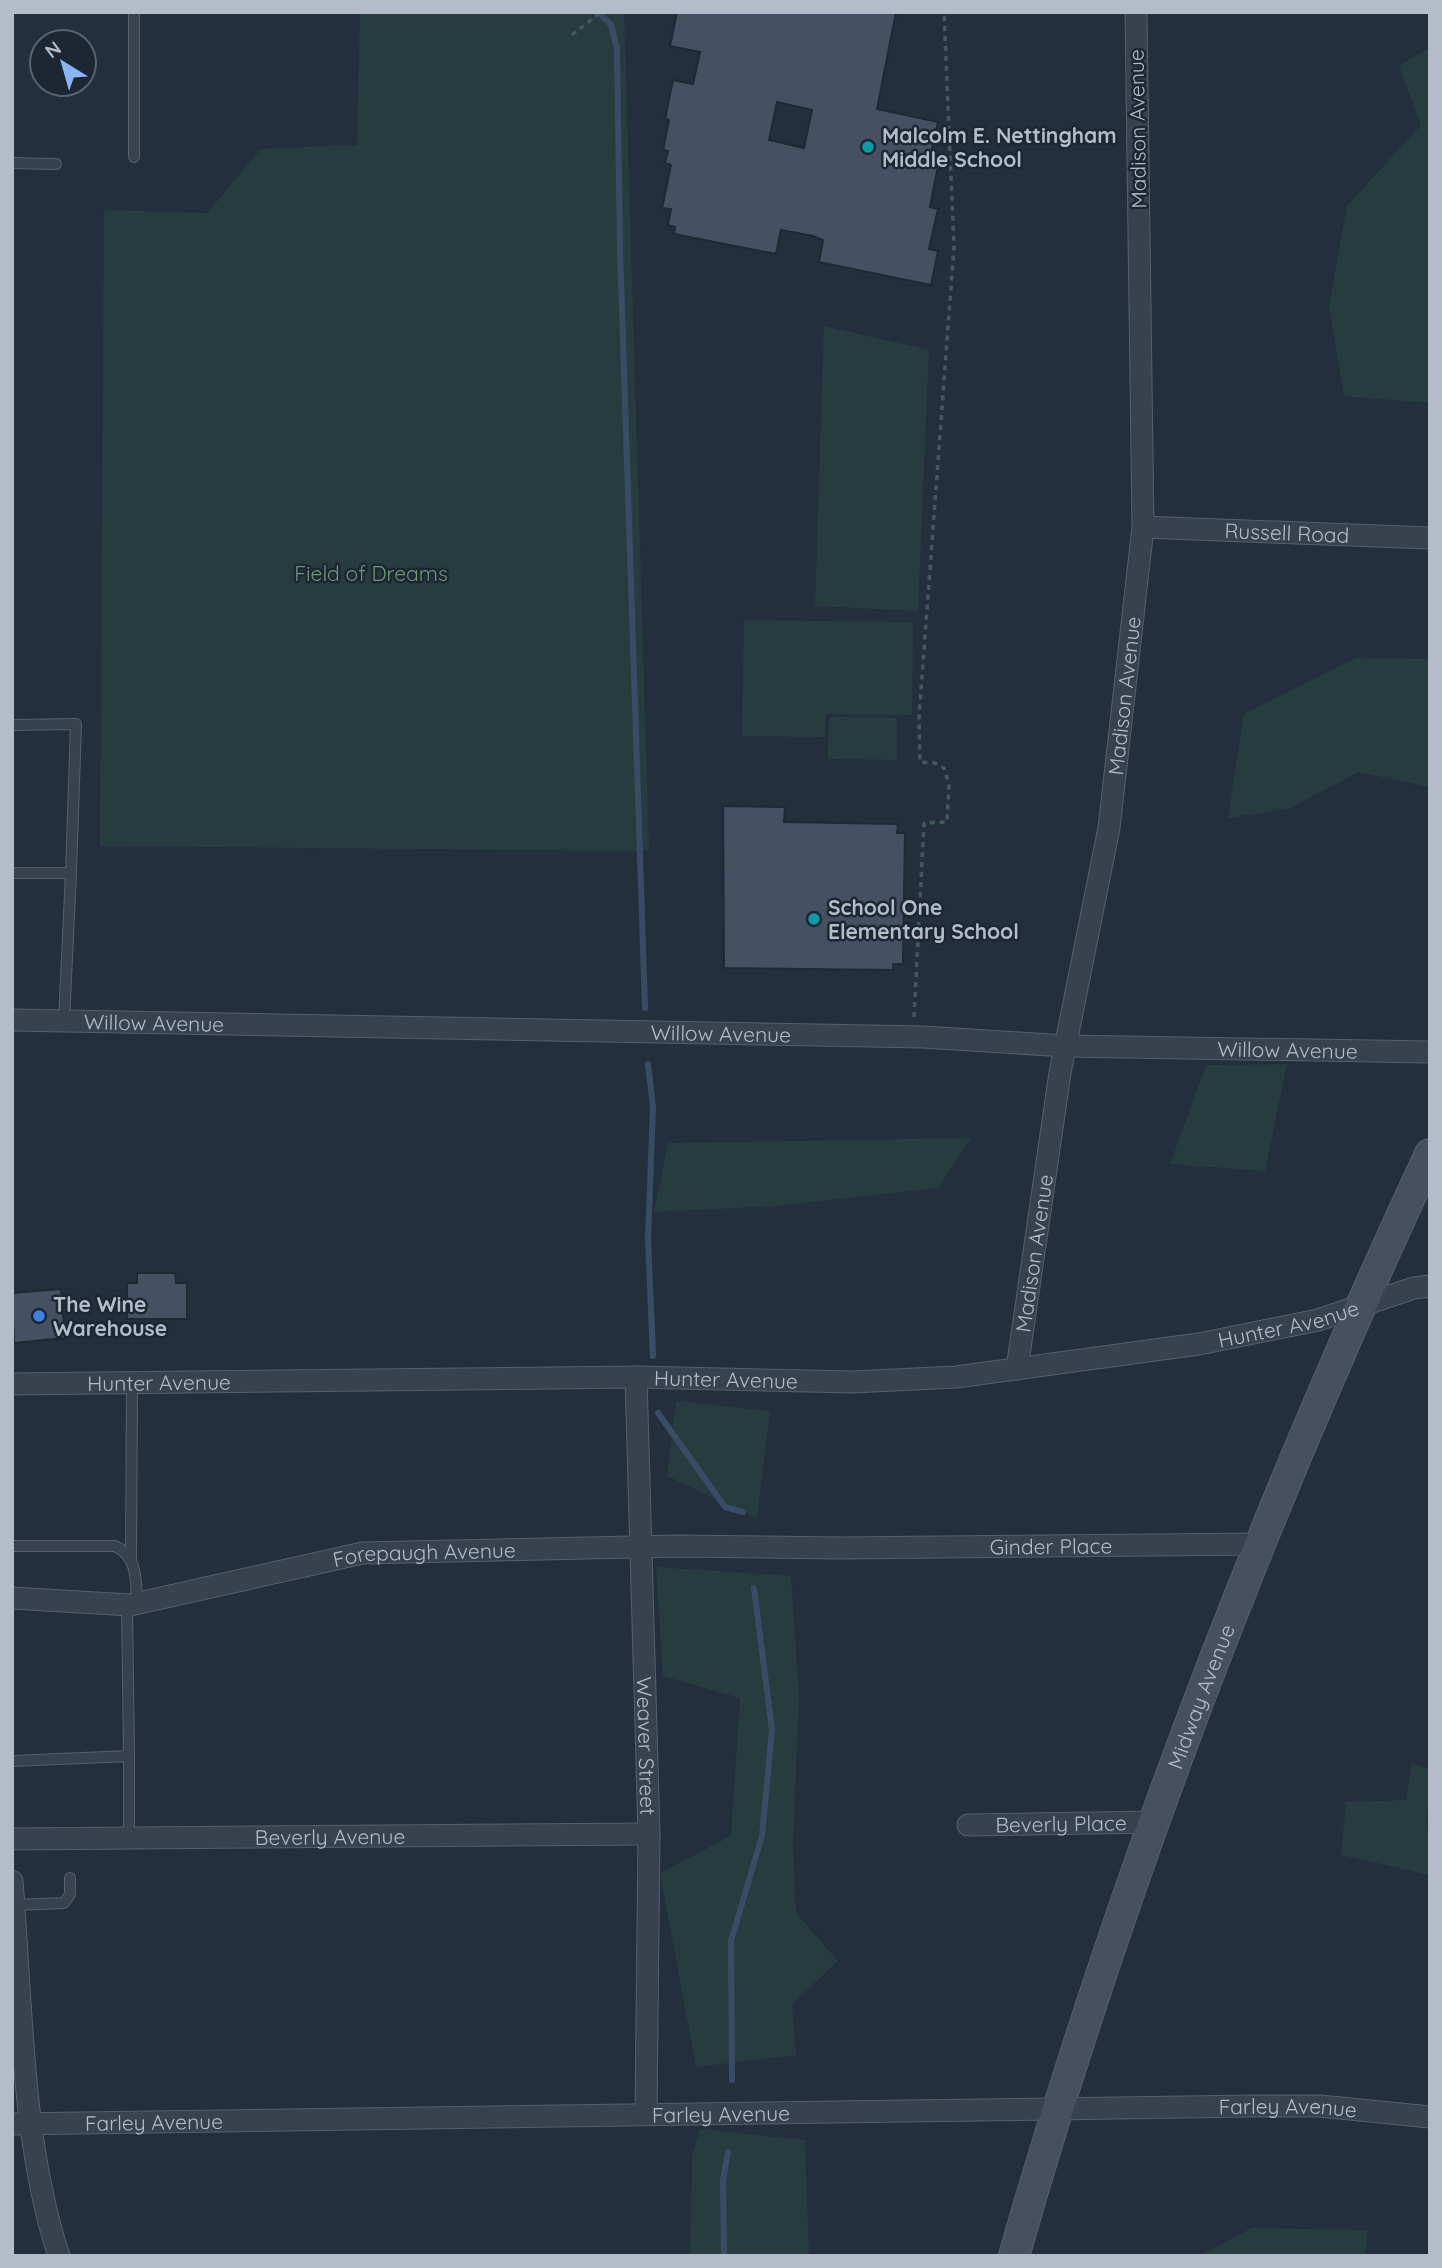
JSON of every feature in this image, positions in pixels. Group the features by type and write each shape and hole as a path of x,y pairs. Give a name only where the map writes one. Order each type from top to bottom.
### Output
{"street":[{"name":"Madison Avenue","path":"1017,1369 1066,1046 1109,828 1143,527 1136,12"},
{"name":"Russell Road","path":"1143,527 1430,538"},
{"name":"Willow Avenue","path":"12,1020 909,1037 1066,1046 1430,1052"},
{"name":"Midway Avenue","path":"1014,2256 1153,1822 1259,1544 1358,1307 1430,1154"},
{"name":"Hunter Avenue","path":"12,1384 636,1377 853,1382 956,1377 1199,1343 1318,1320 1414,1287 1430,1286"},
{"name":"Weaver Street","path":"636,1377 649,1834 646,2114"},
{"name":"Ginder Place","path":"841,1548 1259,1544"},
{"name":"Forepaugh Avenue","path":"12,1598 132,1604 363,1553 641,1547 841,1548"},
{"name":"Beverly Place","path":"968,1825 1153,1822"},
{"name":"Beverly Avenue","path":"12,1839 649,1834"},
{"path":"12,1881 23,2124 59,2256"},
{"name":"Farley Avenue","path":"23,2124 1320,2106 1430,2117"}],"lane":[{"path":"134,12 134,157"},
{"path":"12,163 55,164"},
{"path":"12,725 76,724 64,1021"},
{"path":"12,873 71,873"},
{"path":"131,1559 132,1382"},
{"path":"12,1546 115,1546 127,1551 131,1559 135,1574 132,1604 129,1838"},
{"path":"12,1761 129,1756"},
{"path":"14,1905 64,1903 70,1895 70,1878"}],"path":[{"path":"572,35 601,12"},
{"path":"914,1020 924,823 947,822 949,785 944,768 935,762 920,762 919,717 954,247 944,12"}],"green space":[{"name":"Field of Dreams","path":"360,12 624,12 649,851 100,846 104,210 207,213 261,149 357,145"},
{"path":"1430,47 1430,403 1344,396 1329,306 1347,206 1421,125 1399,66"},
{"path":"824,326 929,350 918,611 815,606"},
{"path":"744,620 913,622 912,715 826,714 825,737 742,736"},
{"path":"1356,658 1430,659 1430,787 1358,772 1291,808 1228,818 1244,714"},
{"path":"829,717 897,718 897,760 828,759"},
{"path":"1287,1064 1265,1171 1170,1164 1206,1065"},
{"path":"971,1138 938,1188 776,1206 654,1212 668,1143"},
{"path":"676,1401 770,1411 757,1518 667,1476"},
{"path":"656,1567 791,1576 799,1697 793,1846 796,1913 838,1961 792,2004 796,2055 696,2067 660,1873 731,1836 740,1698 663,1676"},
{"path":"1412,1762 1430,1770 1427,1817 1430,1875 1341,1855 1346,1802 1406,1800"},
{"path":"700,2129 805,2140 809,2256 690,2256 692,2157"},
{"path":"1252,2228 1368,2230 1365,2256 1199,2256"}],"building":[{"name":"Malcolm E. Nettingham Middle School","path":"677,12 896,12 877,109 938,122 929,164 938,166 930,207 938,209 929,249 938,251 931,285 819,262 823,240 813,236 781,230 776,254 674,234 675,227 668,225 671,209 662,208 671,165 665,163 668,151 663,150 669,120 665,119 673,80 693,84 700,52 670,46","holes":["777,102 812,110 804,148 769,140"]},
{"name":"School One Elementary School","path":"723,806 785,807 784,822 898,824 897,833 905,833 903,964 893,964 893,970 724,968"},
{"path":"137,1273 175,1273 176,1283 187,1283 187,1319 127,1319 127,1283 137,1283"},
{"path":"61,1289 65,1338 14,1343 12,1293"}],"waterway":[{"path":"598,12 611,25 617,48 620,250 645,1008"},
{"path":"648,1064 653,1107 648,1240 653,1356"},
{"path":"658,1413 725,1507 743,1512"},
{"path":"732,2080 731,1941 762,1836 772,1730 754,1588"},
{"path":"724,2256 723,2180 728,2152"}],"place":[{"name":"Malcolm E. Nettingham Middle School","path":"868,147"},
{"name":"School One Elementary School","path":"814,919"},
{"name":"The Wine Warehouse","path":"39,1316"}]}
